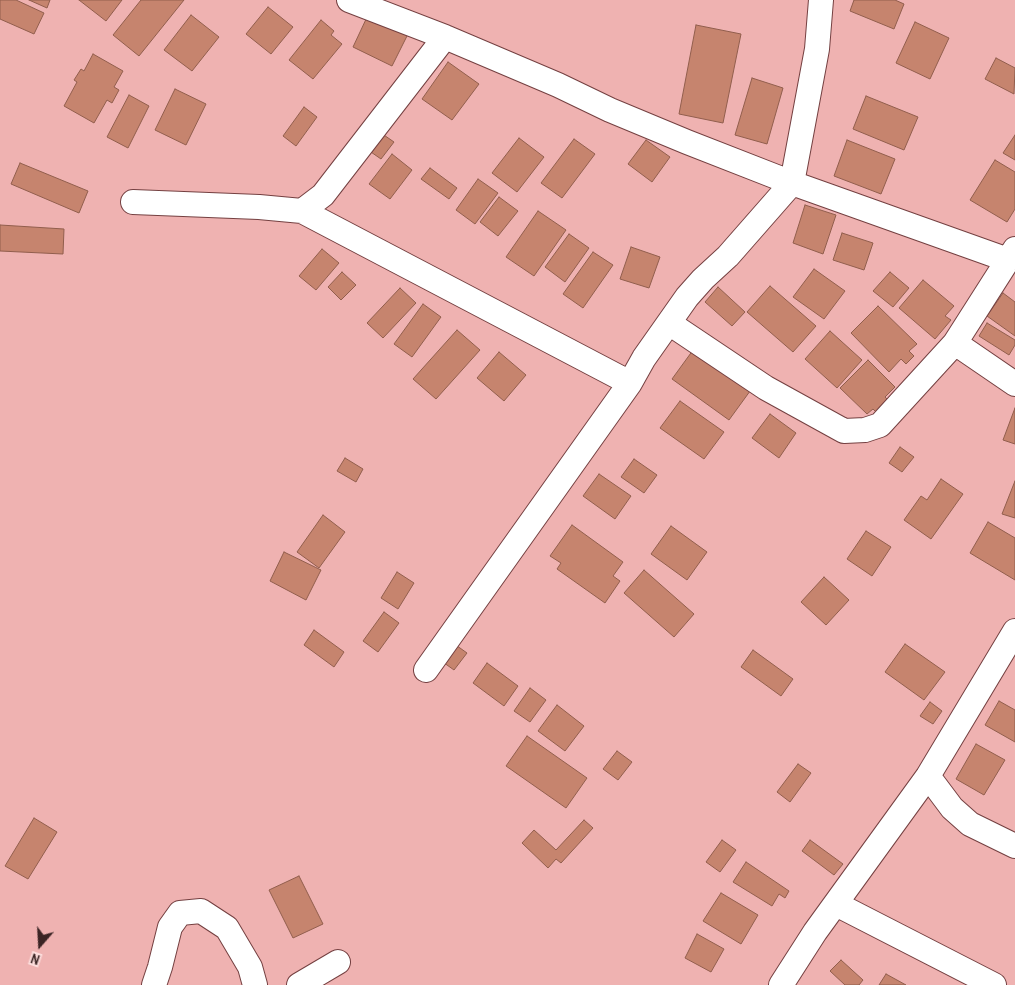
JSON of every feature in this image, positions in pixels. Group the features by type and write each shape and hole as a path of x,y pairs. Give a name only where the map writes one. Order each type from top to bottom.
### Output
{"street":[{"path":"349,0 445,37 558,85 618,114 792,183 1011,254 955,343 880,424 865,430 844,431 766,388 668,323"},
{"path":"426,670 630,383 644,358 692,291 728,256 792,183 817,49 821,0"},
{"path":"302,211 323,195 445,37"},
{"path":"133,202 259,207 302,211 630,383"},
{"path":"955,343 1015,384"},
{"path":"781,985 836,904 928,776 1015,631"},
{"path":"928,776 952,808 970,824 1015,846"},
{"path":"836,904 994,985"},
{"path":"154,985 170,928 180,913 202,911 227,928 250,967 255,985"},
{"path":"299,985 338,962"}],"building":[{"path":"0,0 16,0 44,13 34,34 0,19"},
{"path":"29,0 50,0 47,8"},
{"path":"79,0 122,0 106,21"},
{"path":"141,0 184,0 139,56 113,35"},
{"path":"854,0 895,0 904,4 894,29 850,11"},
{"path":"268,7 293,27 271,54 246,34"},
{"path":"191,15 219,37 192,71 164,50"},
{"path":"368,15 408,34 392,66 353,47"},
{"path":"321,20 334,31 331,35 342,44 313,79 289,60"},
{"path":"915,22 949,38 930,79 896,63"},
{"path":"696,25 741,34 723,123 679,114"},
{"path":"93,54 123,71 114,87 119,90 112,103 107,100 94,123 64,106 77,82 74,80 81,69 84,71"},
{"path":"996,58 1015,68 1014,94 985,79"},
{"path":"448,62 479,84 452,120 422,99"},
{"path":"752,78 783,88 767,144 735,135"},
{"path":"175,89 206,104 186,145 155,130"},
{"path":"129,95 149,106 128,148 107,137"},
{"path":"866,96 918,117 904,150 853,129"},
{"path":"304,107 317,117 296,146 283,136"},
{"path":"381,133 394,142 381,159 368,150"},
{"path":"1015,135 1015,160 1003,153"},
{"path":"519,138 544,157 517,192 492,173"},
{"path":"574,139 595,154 562,198 541,183"},
{"path":"646,140 670,157 652,182 628,164"},
{"path":"847,140 895,159 881,194 834,176"},
{"path":"392,154 412,170 390,199 369,184"},
{"path":"995,160 1015,172 1015,209 1007,222 970,200"},
{"path":"20,163 88,191 79,213 11,184"},
{"path":"430,168 457,188 449,199 421,179"},
{"path":"478,179 498,193 475,224 456,210"},
{"path":"499,197 518,211 498,236 480,222"},
{"path":"805,205 836,215 823,254 793,243"},
{"path":"538,211 566,230 534,276 506,257"},
{"path":"0,225 64,229 63,254 0,251"},
{"path":"842,233 873,243 864,270 833,260"},
{"path":"569,234 589,248 565,282 545,267"},
{"path":"631,247 660,257 649,288 620,279"},
{"path":"322,249 339,263 316,290 299,276"},
{"path":"593,252 613,265 583,308 563,294"},
{"path":"814,269 845,291 824,319 793,297"},
{"path":"342,272 356,285 341,300 328,287"},
{"path":"890,272 909,288 893,307 873,291"},
{"path":"923,280 954,306 945,316 951,320 935,339 899,308"},
{"path":"770,286 816,326 793,352 747,312"},
{"path":"718,287 745,312 732,326 705,302"},
{"path":"400,288 416,303 383,338 367,323"},
{"path":"1003,293 1015,302 1015,336 987,316"},
{"path":"423,304 441,317 412,357 394,344"},
{"path":"878,306 917,344 909,351 914,356 906,364 901,359 889,372 851,333"},
{"path":"987,323 1015,340 1015,345 1009,355 979,336"},
{"path":"457,330 480,350 436,399 413,379"},
{"path":"830,331 862,360 837,388 805,359"},
{"path":"696,346 753,387 729,420 672,379"},
{"path":"499,352 526,375 504,401 477,378"},
{"path":"868,360 895,387 885,397 892,404 880,416 873,409 867,414 840,388"},
{"path":"680,401 724,432 704,459 660,428"},
{"path":"1015,408 1015,444 1003,440"},
{"path":"770,414 796,433 779,458 752,438"},
{"path":"900,447 914,457 902,472 889,463"},
{"path":"345,458 363,469 356,482 337,471"},
{"path":"634,459 657,475 644,493 621,477"},
{"path":"599,474 631,496 615,519 583,496"},
{"path":"941,479 963,494 931,539 904,520 921,496 927,500"},
{"path":"1015,481 1015,518 1002,514"},
{"path":"323,515 345,532 319,568 297,552"},
{"path":"988,522 1015,538 1015,580 970,553"},
{"path":"572,525 623,562 613,576 620,581 605,603 557,569 561,563 550,556"},
{"path":"671,526 707,552 687,580 651,554"},
{"path":"866,531 891,547 872,576 847,559"},
{"path":"284,552 321,570 306,600 270,581"},
{"path":"644,570 694,614 674,637 624,593"},
{"path":"397,572 414,583 398,609 381,598"},
{"path":"824,577 849,600 826,625 801,602"},
{"path":"384,612 399,623 378,652 363,641"},
{"path":"314,630 344,652 334,667 304,645"},
{"path":"453,643 467,653 454,670 440,660"},
{"path":"905,644 945,672 924,700 885,672"},
{"path":"753,650 793,679 781,696 741,667"},
{"path":"487,663 518,686 504,706 473,683"},
{"path":"530,688 546,700 530,722 514,711"},
{"path":"999,701 1015,710 1015,742 985,725"},
{"path":"930,702 942,711 933,724 920,716"},
{"path":"557,705 584,726 565,751 538,731"},
{"path":"527,736 587,778 566,808 506,766"},
{"path":"976,744 1005,760 984,795 956,779"},
{"path":"617,751 632,762 618,780 603,769"},
{"path":"798,764 811,773 790,802 777,792"},
{"path":"34,818 57,832 28,879 5,866"},
{"path":"584,820 593,828 561,863 556,859 548,868 522,843 534,830 556,850"},
{"path":"722,840 736,850 720,872 706,862"},
{"path":"810,840 843,864 834,875 802,851"},
{"path":"746,862 789,891 785,898 779,894 772,906 733,882"},
{"path":"299,876 323,924 293,938 269,890"},
{"path":"721,893 758,915 741,944 703,921"},
{"path":"697,934 724,949 711,972 685,958"},
{"path":"841,960 863,980 859,985 845,985 830,971"},
{"path":"886,974 906,985 879,985"}]}
